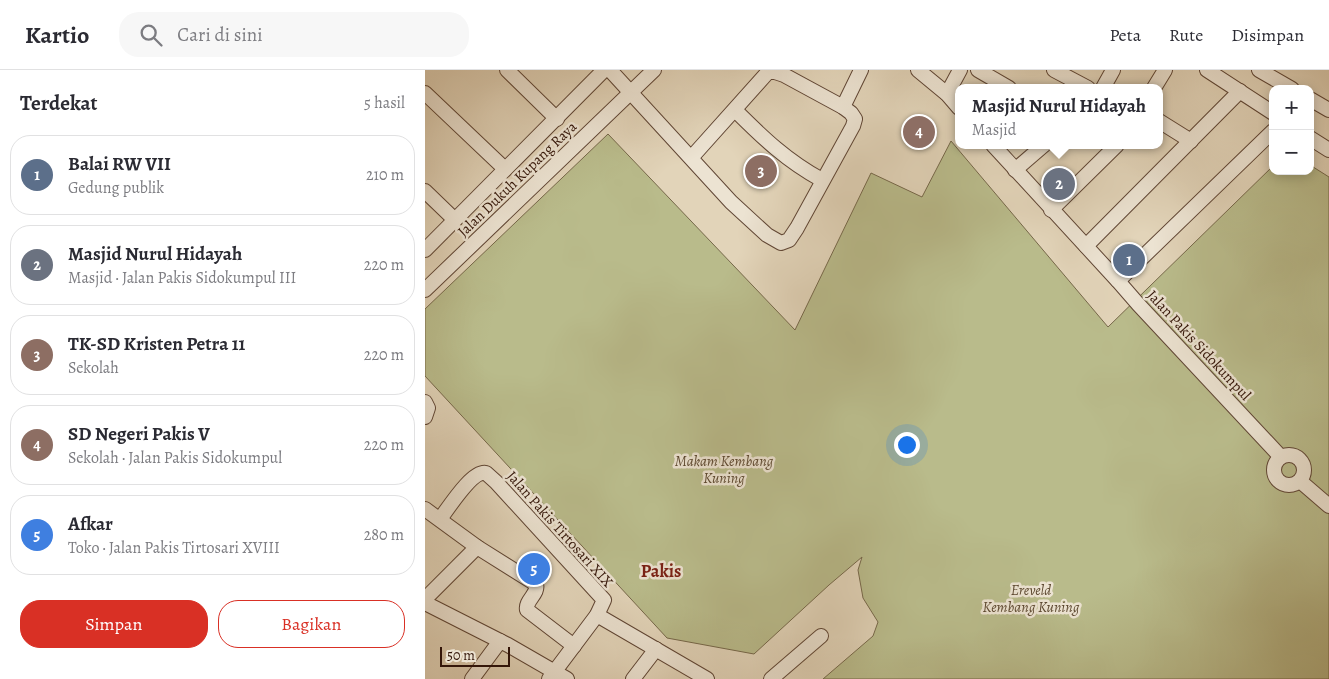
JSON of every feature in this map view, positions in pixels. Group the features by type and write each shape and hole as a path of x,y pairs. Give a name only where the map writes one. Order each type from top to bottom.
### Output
{"street":[{"path":"507,70 557,119"},
{"name":"Jalan Dukuh Kupang Raya","path":"425,250 604,70"},
{"path":"609,70 737,208 767,235 781,243 786,242 791,236 854,122 854,116 843,107 784,76 771,72 763,77 691,158"},
{"name":"Jalan Dukuh Kupang Raya","path":"425,290 654,70"},
{"path":"843,107 861,70"},
{"path":"918,70 947,94 955,103"},
{"path":"947,94 960,70"},
{"path":"978,70 1002,84"},
{"path":"1054,70 1080,84"},
{"path":"1106,84 1113,70"},
{"path":"1156,84 1165,70"},
{"path":"1207,70 1269,110"},
{"path":"1259,70 1285,85"},
{"path":"1085,246 1240,91"},
{"path":"425,93 505,169"},
{"path":"1314,102 1329,110"},
{"path":"735,110 793,163 822,180"},
{"path":"1163,124 1191,141"},
{"path":"1118,281 1269,135"},
{"path":"1314,141 1329,150"},
{"name":"Jalan Pakis Sidokumpul","path":"997,149 1137,304 1280,456"},
{"path":"1015,170 1039,149"},
{"path":"1051,210 1113,149"},
{"path":"425,191 455,220"},
{"path":"425,402 427,408 425,417"},
{"path":"1294,455 1301,460 1304,466 1304,474 1300,481 1293,486 1283,484 1277,480 1273,468 1280,456 1294,455"},
{"name":"Jalan Pakis Tirtosari XIX","path":"440,519 479,473 486,473 604,600 597,615"},
{"path":"1300,481 1329,506"},
{"path":"425,509 477,547 536,584 536,590 526,609 574,646"},
{"path":"425,599 477,547"},
{"path":"425,603 500,641 557,676 574,646 597,615 706,679"},
{"path":"771,679 821,636"},
{"path":"472,679 500,641"},
{"path":"633,679 655,648"}],"green space":[{"name":"Makam Kembang Kuning","path":"608,134 795,330 871,173 922,197 951,141 955,149 958,149 1108,327 1269,170 1269,175 1314,175 1314,168 1329,177 1329,679 823,679 873,636 878,622 863,598 858,570 862,557 754,654 667,638 425,376 425,309"}],"place":[{"name":"SD Negeri Pakis V","path":"919,132"},
{"name":"TK-SD Kristen Petra 11","path":"761,171"},
{"name":"Masjid Nurul Hidayah","path":"1059,184"},
{"name":"Balai RW VII","path":"1129,260"},
{"name":"Afkar","path":"534,569"}],"district":[{"name":"Pakis","path":"661,571"}],"park label":[{"name":"Ereveld Kembang Kuning","path":"1031,598"}]}
